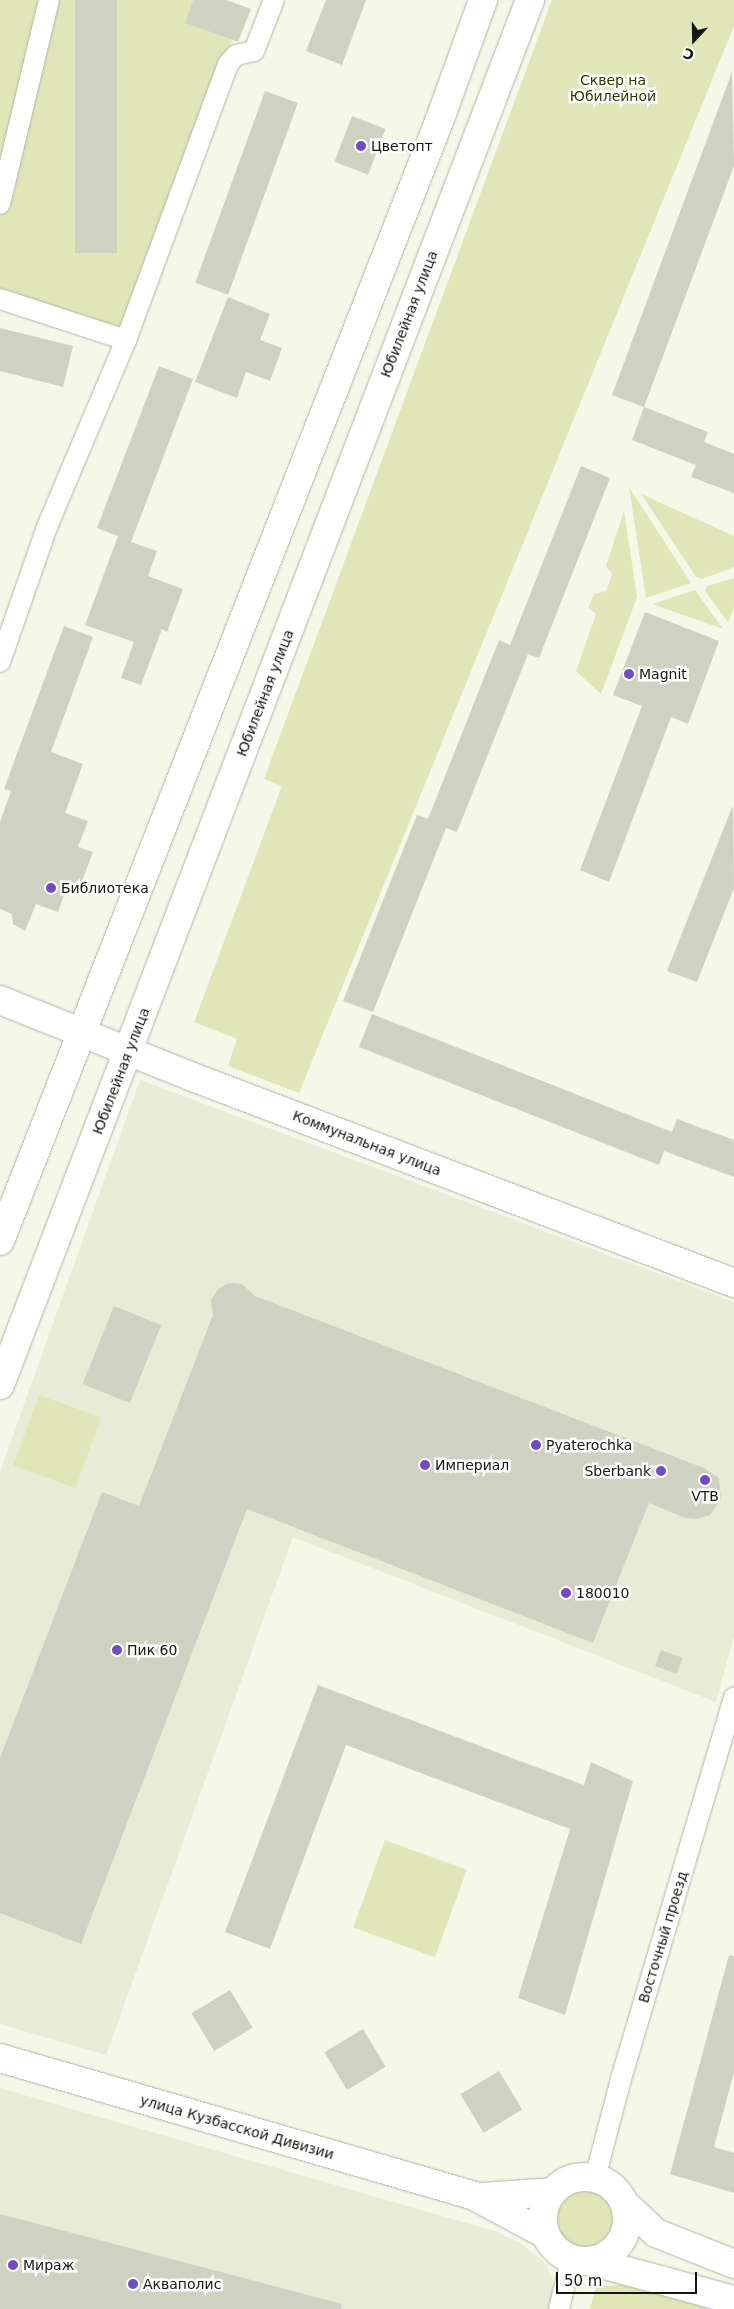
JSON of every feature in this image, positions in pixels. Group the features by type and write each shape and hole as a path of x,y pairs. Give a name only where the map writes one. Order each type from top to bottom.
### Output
{"main road":[{"path":"0,1242 437,128 483,0"},
{"name":"Юбилейная улица","path":"0,1385 130,1050 530,0"},
{"name":"Коммунальная улица","path":"0,1000 130,1050 190,1076 734,1283"},
{"name":"улица Кузбасской Дивизии","path":"0,2058 474,2196 545,2234 551,2245 581,2261 734,2300"},
{"path":"595,2178 613,2188 625,2204 656,2233 734,2264"},
{"name":"улица Кузбасской Дивизии","path":"474,2196 519,2197 553,2192 569,2180 595,2178"},
{"path":"545,2234 544,2209 553,2192"},
{"path":"581,2261 611,2254 621,2244 627,2231 625,2204"}],"street":[{"path":"0,204 49,0"},
{"path":"1,664 47,527 126,340 228,64 236,56 254,51 274,0"},
{"path":"0,299 126,340"},
{"name":"Восточный проезд","path":"595,2178 621,2079 734,1697"},
{"path":"559,2309 581,2261"}],"shaded area":[{"path":"140,1080 734,1302 734,1636 716,1702 293,1537 106,2055 0,2024 0,1472"},
{"path":"0,2088 497,2232 522,2244 543,2261 553,2278 551,2309 0,2309"}],"green space":[{"path":"0,0 193,0 185,23 232,40 132,323 118,328 0,290"},
{"name":"Сквер на Юбилейной","path":"552,0 734,0 734,26 299,1093 228,1066 237,1039 194,1022 282,786 264,779"},
{"path":"629,487 691,583 646,598"},
{"path":"641,494 734,536 734,567 702,579 696,577"},
{"path":"624,511 637,597 601,694 576,671 596,614 588,608 594,594 606,591 612,574 606,566"},
{"path":"734,578 734,607 728,622 705,591 707,586"},
{"path":"695,590 723,629 652,604"},
{"path":"39,1395 101,1418 75,1488 13,1465"},
{"path":"385,1840 467,1870 435,1957 353,1927"},
{"path":"586,2187 604,2193 612,2201 618,2219 612,2237 604,2245 586,2251 568,2245 560,2237 554,2219 560,2201 568,2193"},
{"path":"629,2284 710,2309 590,2309 596,2287"}],"building":[{"path":"75,0 117,0 117,253 75,253"},
{"path":"193,0 226,0 251,9 238,42 185,23"},
{"path":"326,0 366,0 342,65 306,51"},
{"path":"732,72 734,166 644,407 612,395"},
{"path":"265,91 298,103 228,295 195,283"},
{"name":"Цветопт","path":"352,116 386,129 368,175 334,162"},
{"path":"228,297 270,314 260,340 282,348 270,381 246,372 237,398 195,382"},
{"path":"0,328 73,346 63,387 0,371"},
{"path":"159,366 193,379 131,542 157,551 148,576 183,589 167,632 162,629 141,685 121,678 134,642 85,625 118,536 97,528"},
{"path":"644,407 708,432 704,442 734,454 734,493 691,477 696,465 632,440"},
{"path":"581,466 610,478 539,658 528,654 457,832 446,828 373,1012 343,1001 417,815 428,819 499,640 510,645"},
{"path":"645,612 719,641 688,724 671,717 609,882 580,870 642,706 613,695"},
{"path":"64,626 93,637 51,752 83,764 65,813 88,821 78,847 93,852 79,889 68,884 58,912 36,904 25,931 13,924 12,914 0,909 0,822 11,791 4,789"},
{"path":"733,805 734,888 697,982 667,971"},
{"path":"372,1014 672,1132 677,1119 734,1140 734,1177 664,1151 659,1165 359,1047"},
{"name":"Империал","path":"230,1283 242,1284 255,1296 704,1468 719,1478 721,1499 710,1515 698,1519 685,1518 649,1503 593,1643 247,1509 81,1944 0,1913 0,1758 102,1492 139,1506 213,1315 211,1300 219,1288"},
{"path":"114,1306 161,1325 130,1403 83,1384"},
{"path":"661,1650 683,1658 677,1674 655,1666"},
{"path":"318,1685 584,1785 591,1762 633,1781 565,2015 518,1998 570,1829 346,1745 270,1949 225,1932"},
{"path":"729,1955 734,1956 734,2072 714,2147 734,2153 734,2193 670,2174"},
{"path":"230,1990 253,2028 214,2051 191,2013"},
{"path":"363,2029 386,2067 347,2090 324,2052"},
{"path":"499,2071 522,2110 484,2133 460,2094"},
{"name":"Акваполис","path":"0,2214 342,2304 341,2309 0,2309"}],"place":[{"name":"Цветопт","path":"361,146"},
{"name":"Magnit","path":"629,674"},
{"name":"Библиотека","path":"51,888"},
{"name":"Pyaterochka","path":"536,1445"},
{"name":"Империал","path":"425,1465"},
{"name":"Sberbank","path":"661,1471"},
{"name":"VTB","path":"705,1480"},
{"name":"180010","path":"566,1593"},
{"name":"Пик 60","path":"117,1650"},
{"name":"Мираж","path":"13,2265"},
{"name":"Акваполис","path":"133,2284"}]}
